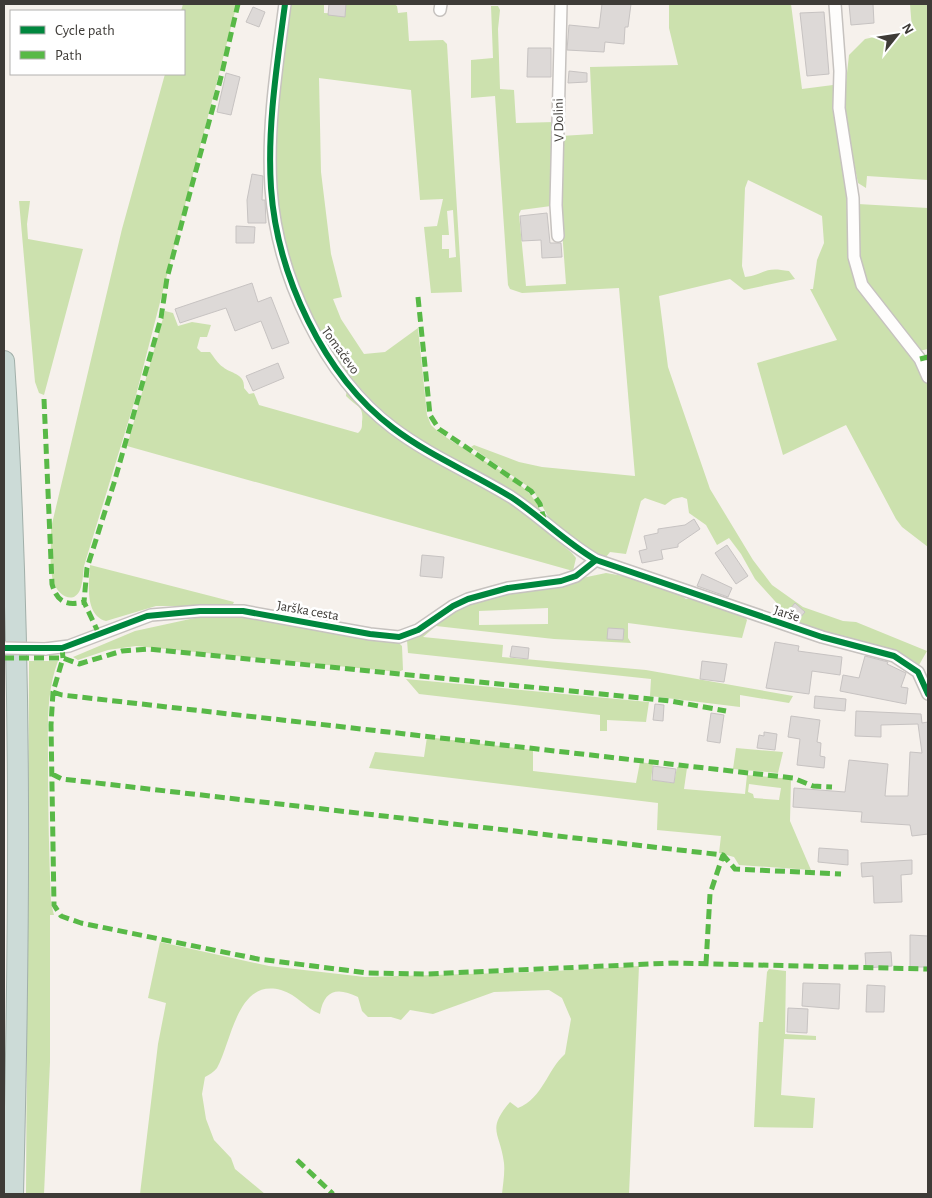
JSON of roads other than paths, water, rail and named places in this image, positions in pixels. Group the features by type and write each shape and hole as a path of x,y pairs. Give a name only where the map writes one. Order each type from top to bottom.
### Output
{"highway":[{"path":"4,361 16,633 16,998 12,1194"}],"street":[{"name":"Tomačevo","path":"285,4 274,84 271,189 282,249 308,324 323,350 372,410 392,427 430,453 509,496 596,560 624,570"},
{"name":"V Dolini","path":"558,236 556,205 561,4"},
{"path":"835,4 840,71 839,108 853,198 854,258 862,285 914,351 928,377"},
{"name":"Jarška cesta","path":"4,648 45,649 69,646 147,616 200,611 243,611 370,634 399,637 418,630 453,606 468,599 508,588 549,583 576,576 596,560"},
{"name":"Jarše","path":"624,570 813,635 894,656 918,672 928,694"}]}
